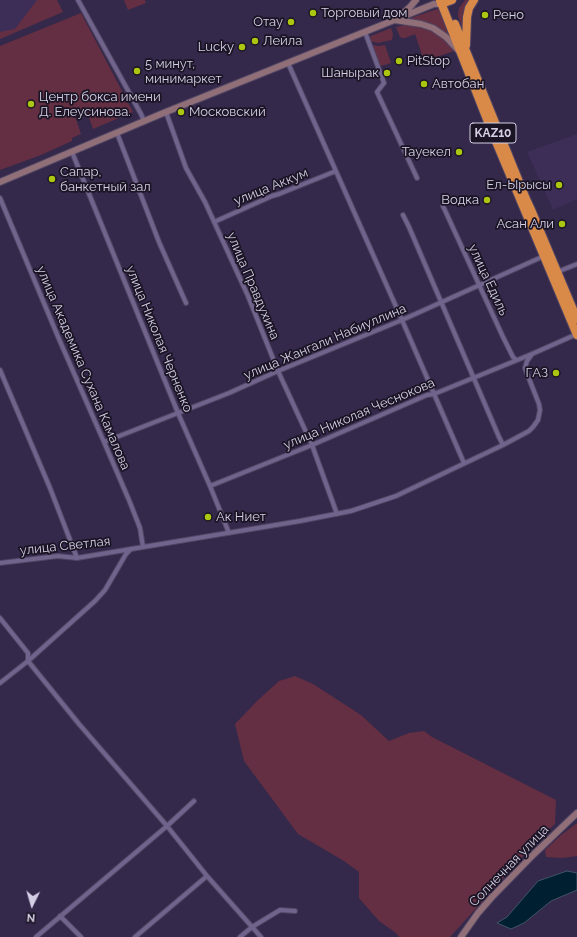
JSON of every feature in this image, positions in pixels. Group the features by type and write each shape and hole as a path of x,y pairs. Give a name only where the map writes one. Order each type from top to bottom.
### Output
{"highway":[{"path":"463,51 467,17 469,8 474,0"},
{"name":"KAZ10","path":"442,1 526,199 577,334"},
{"name":"KAZ10","path":"554,273 577,319"}],"main road":[{"path":"394,20 416,0"},
{"path":"0,182 144,121 442,1"},
{"path":"394,20 421,24 433,28 463,51"},
{"name":"Солнечная улица","path":"461,937 478,913 492,897 577,813"}],"street":[{"path":"78,0 144,121"},
{"path":"365,32 384,83 377,92 417,178"},
{"path":"288,63 464,463"},
{"name":"улица Правдухина","path":"166,112 186,168 205,202 248,296 278,371 312,445 337,514"},
{"path":"117,133 159,242 186,303"},
{"name":"улица Николая Черненко","path":"72,152 178,413 229,533"},
{"name":"улица Аккум","path":"214,222 272,196 336,171"},
{"name":"улица Академика Сухана Камалова","path":"0,198 140,528 143,546"},
{"name":"улица Едиль","path":"443,206 503,337 516,360"},
{"path":"403,216 410,227 441,303 503,445"},
{"name":"улица Жангали Набиуллина","path":"104,442 229,393 278,371 402,320 547,255"},
{"path":"554,273 577,264"},
{"name":"улица Николая Чеснокова","path":"210,486 312,445 427,395 434,394 532,354 577,334"},
{"name":"улица Светлая","path":"0,563 58,556 77,558 136,547 229,533 351,511 396,496 503,445 529,431 536,424 540,410 525,368 527,361 532,354"},
{"path":"0,370 50,488 77,558"},
{"path":"0,683 28,661 95,601 105,590 126,554 131,549"},
{"path":"0,618 28,653 28,661 88,736 261,937"},
{"path":"36,937 167,826 194,801"},
{"path":"135,937 207,876"},
{"path":"240,937 252,927 280,910 295,911"},
{"path":"60,916 81,937"}],"shaded area":[{"path":"0,0 57,0 63,12 0,39"},
{"path":"37,0 57,0 63,12 0,39 0,32 15,29"},
{"path":"124,0 145,0 146,3 128,10"},
{"path":"465,0 472,0 464,33 458,16 459,8"},
{"path":"440,8 455,44 448,35 405,20"},
{"path":"81,13 133,112 93,129 87,112 75,116 81,134 72,138 72,141 41,155 0,170 0,46"},
{"path":"413,24 437,32 452,46 454,51 428,60 423,58 415,34 402,38 400,37 396,27"},
{"path":"391,28 393,34 392,40 378,43 370,41 369,38 371,36"},
{"path":"372,45 385,45 391,63 380,66"},
{"name":"Ел-Ырысы","path":"577,134 577,199 553,210 527,152"},
{"path":"295,676 313,684 361,715 389,741 409,733 424,731 432,737 556,800 555,824 537,841 450,937 399,937 396,933 379,921 359,898 359,872 344,861 298,834 244,761 235,724 279,681"},
{"path":"577,823 577,856 563,858 546,857 545,850"}],"water":[{"path":"567,871 577,873 577,890 551,901 524,923 511,929 497,923 507,917 538,881"}],"place":[{"name":"Торговый дом","path":"313,13"},
{"name":"Рено","path":"485,15"},
{"name":"Отау","path":"291,22"},
{"name":"Лейла","path":"255,41"},
{"name":"Lucky","path":"242,47"},
{"name":"PitStop","path":"399,61"},
{"name":"5 минут, минимаркет","path":"137,71"},
{"name":"Шанырак","path":"387,73"},
{"name":"Автобан","path":"424,84"},
{"name":"Центр бокса имени Д. Елеусинова.","path":"31,104"},
{"name":"Московский","path":"181,112"},
{"name":"Тауекел","path":"459,152"},
{"name":"Сапар, банкетный зал","path":"52,179"},
{"name":"Ел-Ырысы","path":"559,185"},
{"name":"Водка","path":"487,200"},
{"name":"Асан Али","path":"562,224"},
{"name":"ГАЗ","path":"556,373"},
{"name":"Ак Ниет","path":"208,517"}]}
